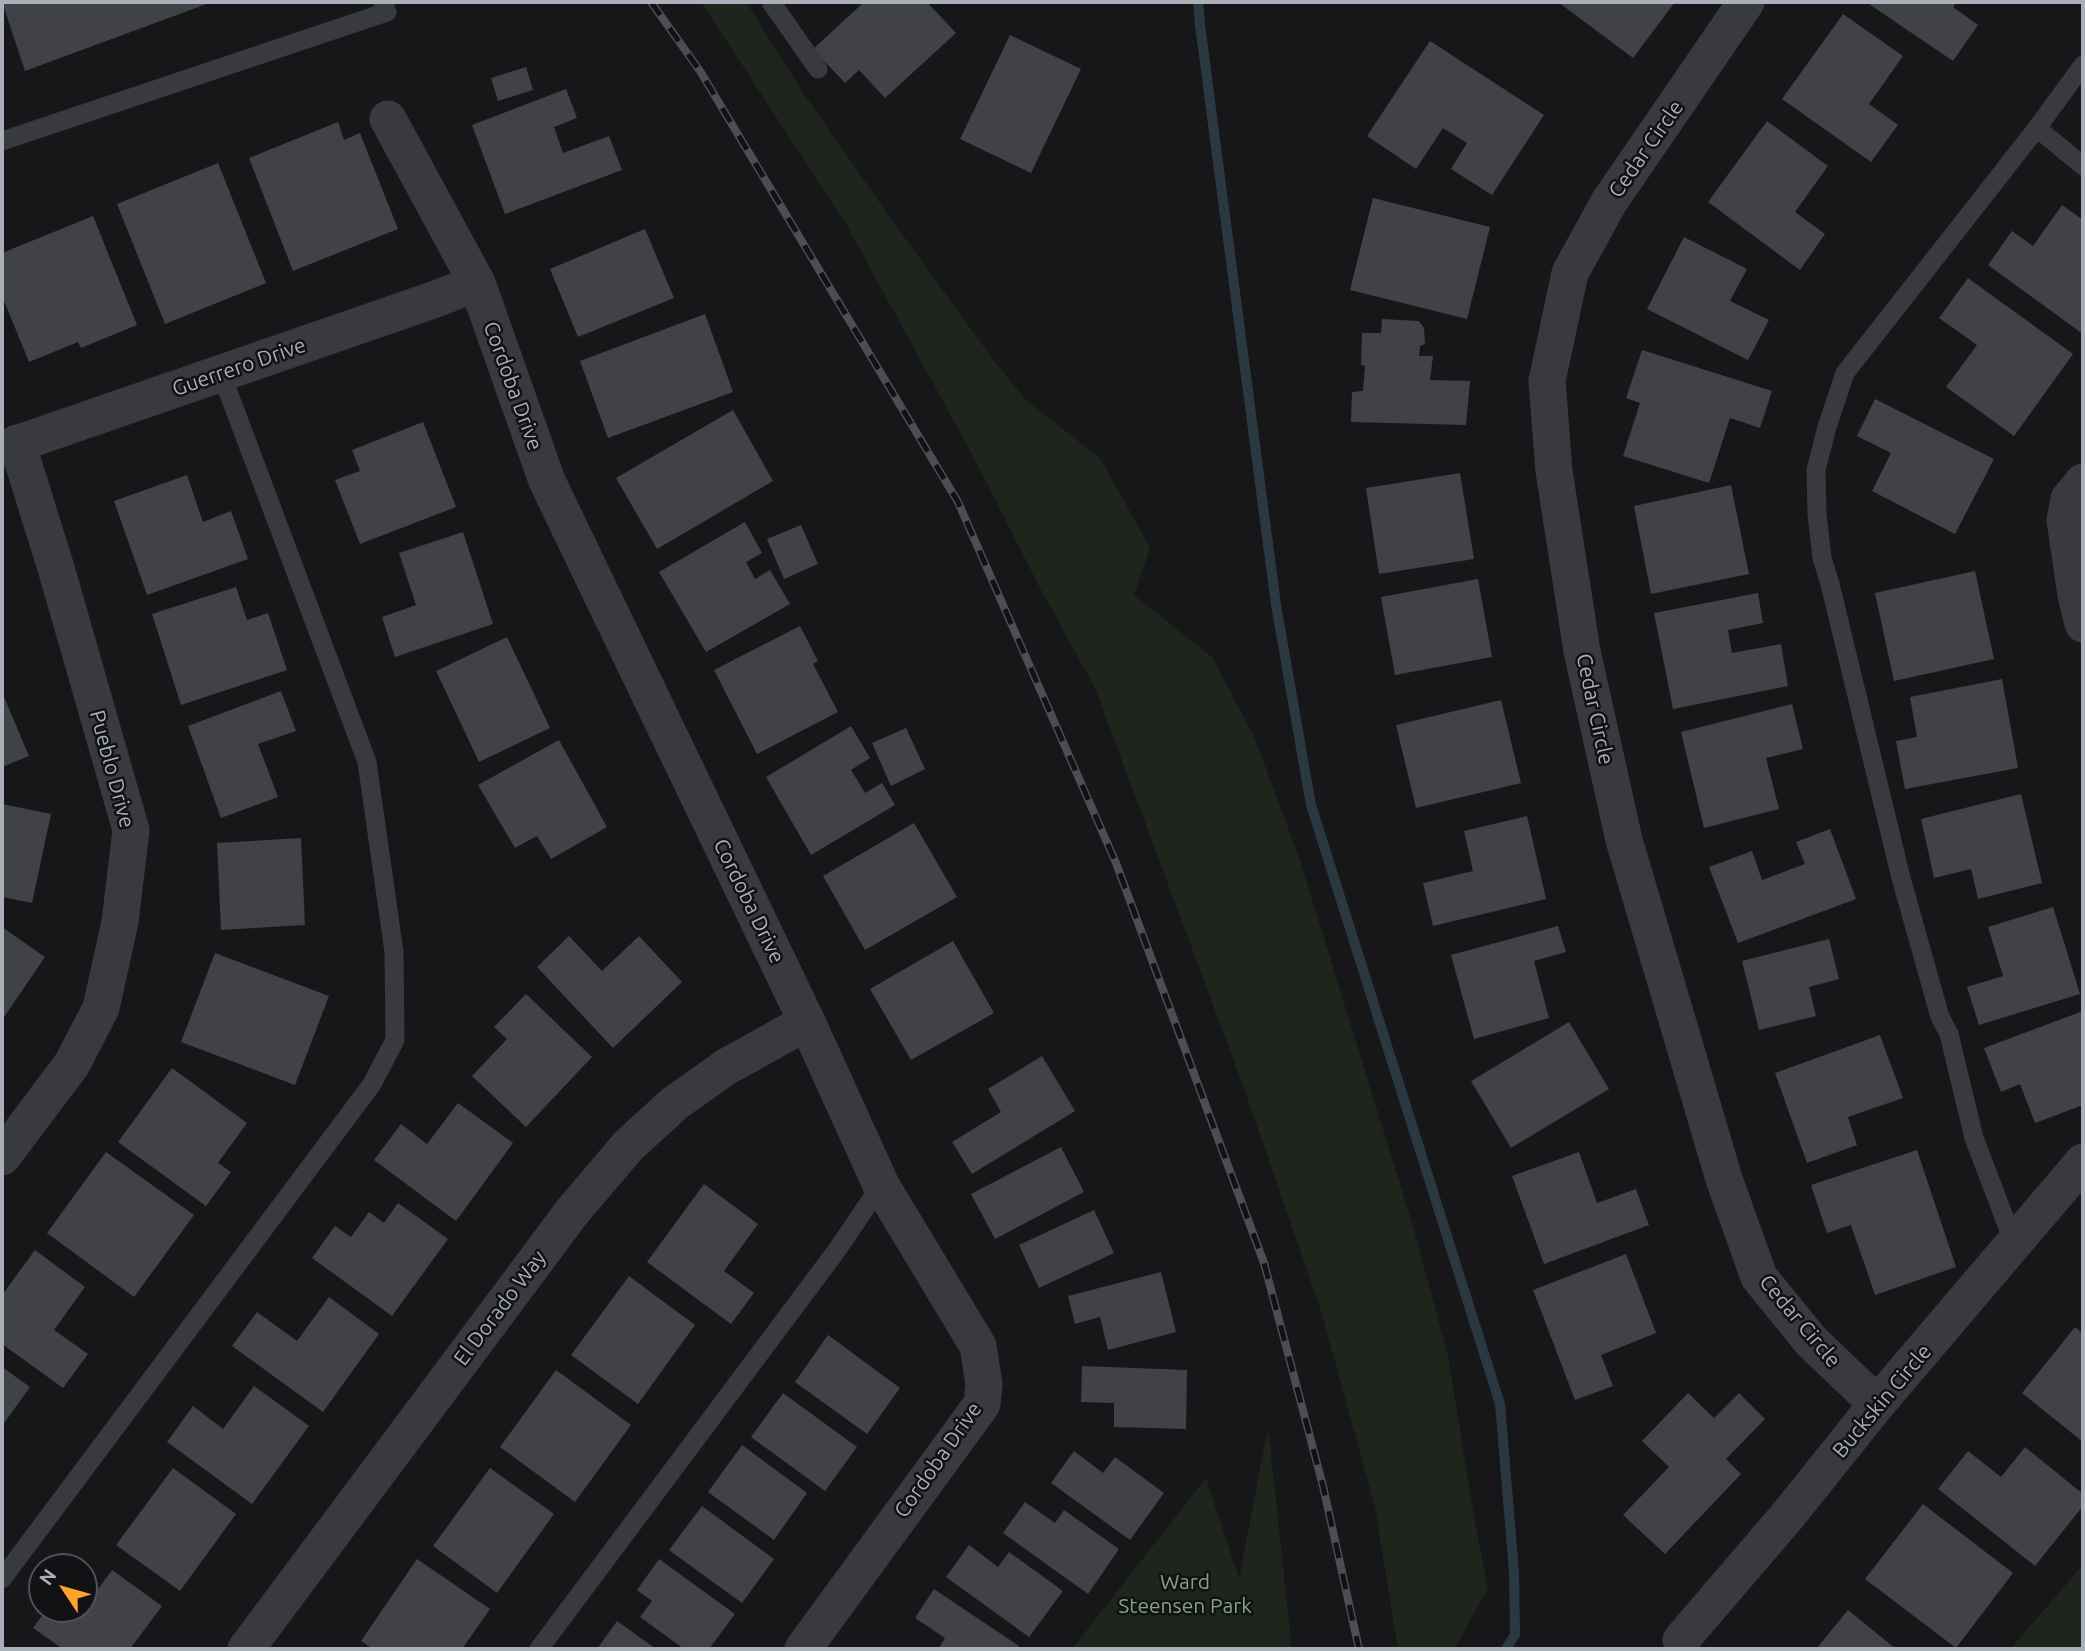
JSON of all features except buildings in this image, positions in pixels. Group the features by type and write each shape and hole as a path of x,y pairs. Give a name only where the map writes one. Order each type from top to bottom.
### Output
{"street":[{"name":"Cedar Circle","path":"1746,2 1609,202 1570,273 1547,381 1554,471 1582,650 1624,840 1724,1179 1759,1277 1811,1341 1877,1404"},
{"name":"Cordoba Drive","path":"388,119 477,283 547,481 807,1022 881,1185 978,1346 984,1384 982,1404 803,1649"},
{"name":"Guerrero Drive","path":"9,446 477,283"},
{"name":"Pueblo Drive","path":"2,1157 72,1064 101,1008 120,922 131,830 56,568 9,446"},
{"path":"2083,482 2069,499 2065,520 2083,624"},
{"name":"El Dorado Way","path":"246,1649 572,1212 628,1146 675,1102 726,1067 807,1022"},
{"name":"Buckskin Circle","path":"1681,1640 2083,1162"}],"lane":[{"path":"2,141 387,12 383,2"},
{"path":"771,2 818,69"},
{"path":"2014,1243 1974,1138 1949,1034 1941,1017 1901,878 1822,558 1816,470 1845,373 2037,128 2083,65"},
{"path":"2037,128 2083,166"},
{"path":"2,1579 372,1084 395,1040 394,952 367,762 221,373"},
{"path":"539,1649 837,1250 881,1185"}],"green space":[{"path":"701,2 746,2 804,94 992,358 1025,399 1101,459 1150,548 1134,595 1213,658 1255,739 1300,860 1414,1230 1448,1356 1488,1589 1454,1649 1398,1649 1375,1507 1321,1311 1245,1091 1095,688 1041,590 973,456 846,224"},
{"name":"Ward Steensen Park","path":"1268,1427 1292,1649 1072,1649 1206,1478 1239,1579"},
{"path":"2083,1565 2083,1649 2010,1649"}],"waterway":[{"path":"1198,2 1276,605 1311,805 1500,1404 1514,1572 1515,1635 1506,1649"}],"railway":[{"path":"651,2 700,71 958,502 1116,863 1264,1263 1323,1486 1359,1649"}]}
